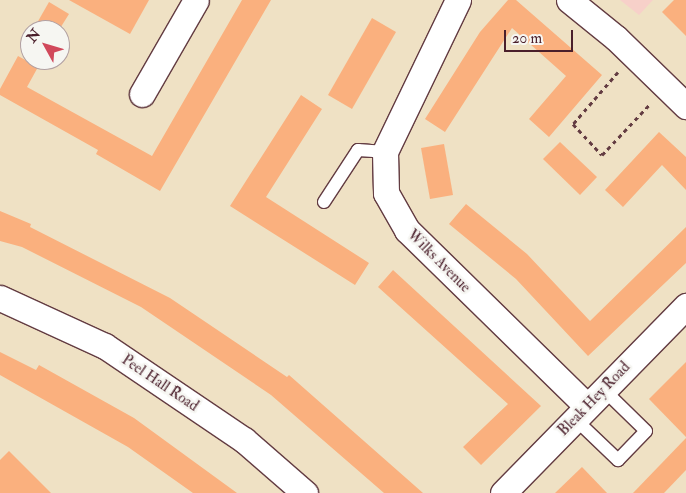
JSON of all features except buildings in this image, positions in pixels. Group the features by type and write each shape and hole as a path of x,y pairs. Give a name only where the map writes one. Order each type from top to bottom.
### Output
{"street":[{"path":"142,94 196,0"},
{"name":"Wilks Avenue","path":"458,0 385,152 386,193 407,230 588,404"},
{"path":"573,1 633,54 686,106"},
{"name":"Peel Hall Road","path":"0,298 105,346 244,440 305,493"},
{"name":"Bleak Hey Road","path":"503,493 686,306"}],"lane":[{"path":"324,202 358,150 385,152"},
{"path":"588,404 646,430 618,460 588,404"}],"path":[{"path":"633,54 573,124 602,155 666,86"}],"shaded area":[{"path":"620,0 653,0 639,15"}]}
